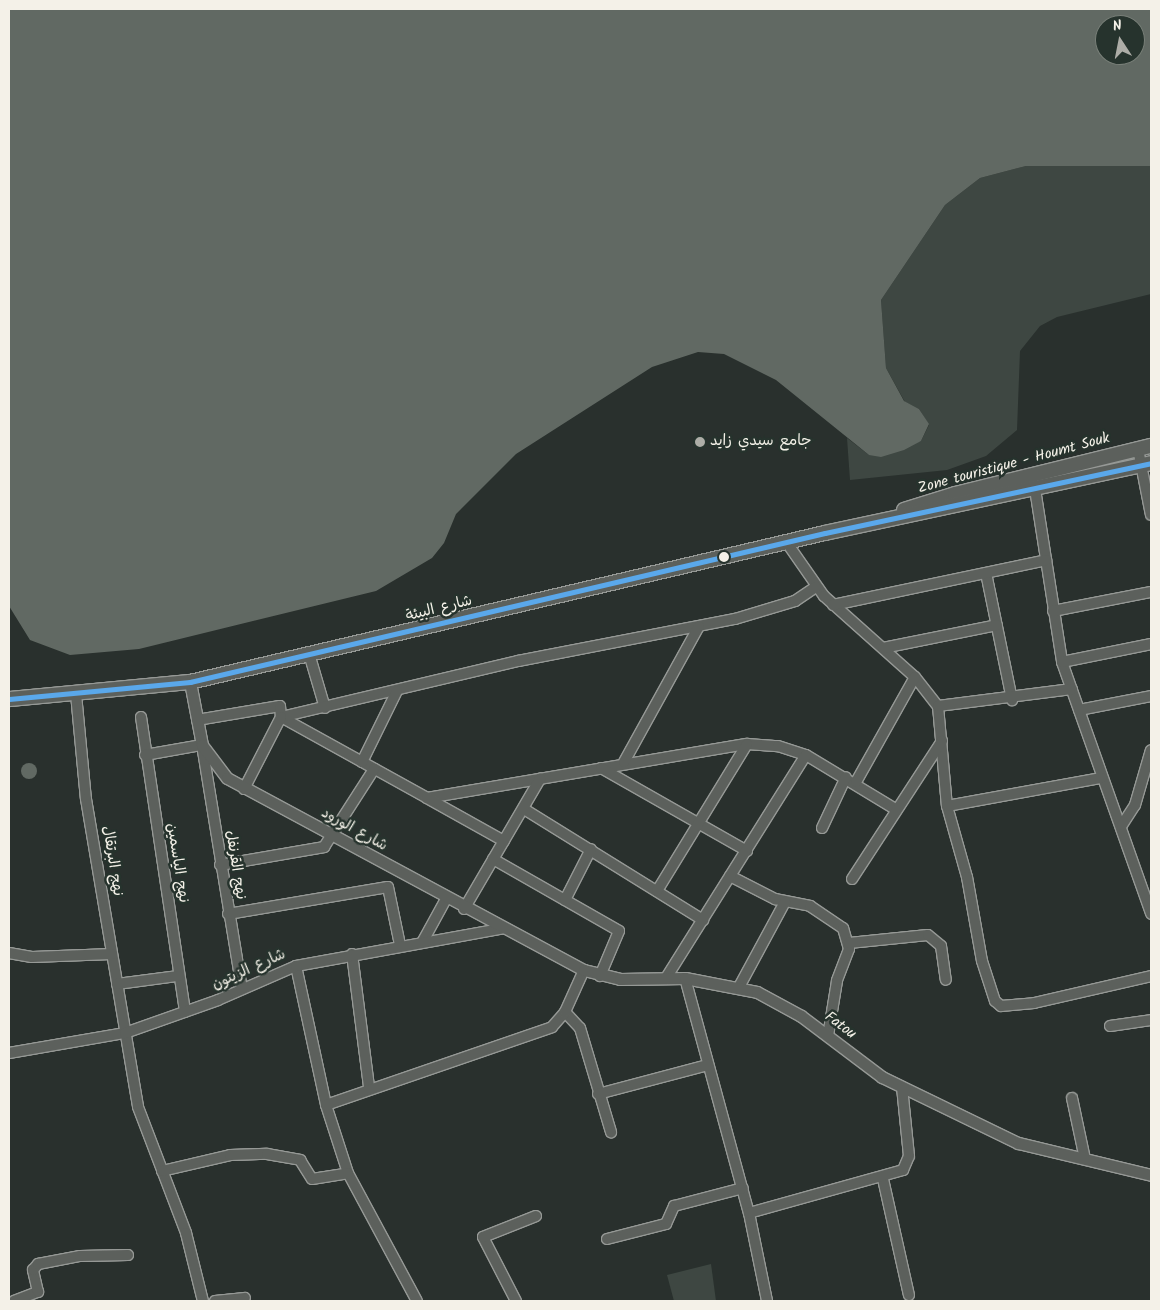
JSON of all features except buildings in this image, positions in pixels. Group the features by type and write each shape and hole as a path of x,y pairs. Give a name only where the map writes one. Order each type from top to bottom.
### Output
{"main road":[{"name":"Zone touristique - Houmt Souk","path":"858,526 955,494 1144,448"},
{"path":"858,526 1146,464"},
{"name":"شارع البيئة","path":"13,696 76,694 190,682 310,657 858,526"}],"street":[{"path":"1144,448 1151,515"},
{"path":"1035,489 1062,662 1101,778 1147,882 1151,914"},
{"path":"787,543 816,587 915,677 938,706 947,806 967,877 982,961 995,1001 1001,1006 1034,1003 1151,976"},
{"path":"833,604 1046,560"},
{"path":"986,573 1012,700"},
{"path":"281,717 518,661 699,626 777,607 816,587"},
{"path":"1053,611 1151,592"},
{"path":"883,648 997,625"},
{"path":"624,762 699,626"},
{"path":"1062,662 1151,644"},
{"path":"310,657 325,708"},
{"path":"856,782 915,677"},
{"path":"145,755 202,745 190,682"},
{"path":"938,706 1012,700 1072,689"},
{"path":"362,762 397,691"},
{"name":"نهج البرتقال","path":"76,694 86,799 138,1108 186,1233 203,1301"},
{"path":"1079,710 1151,696"},
{"path":"197,720 277,704 281,717 504,841"},
{"name":"نهج الياسمين","path":"141,717 145,755 185,1012"},
{"path":"244,788 281,717"},
{"path":"852,879 895,809 942,741"},
{"path":"657,891 747,744"},
{"path":"427,798 540,779 624,762 747,744 778,746 806,756 856,782 895,809"},
{"name":"شارع الورود","path":"202,745 219,772 244,788 334,835 446,900 505,928"},
{"name":"نهج القرنفل","path":"202,745 228,914 242,989"},
{"path":"1122,825 1148,771 1151,750"},
{"path":"666,978 806,756"},
{"path":"600,768 701,822 747,851"},
{"path":"220,864 315,851 334,835 374,769"},
{"path":"822,828 846,777"},
{"path":"947,806 1101,778"},
{"path":"464,909 540,779"},
{"path":"524,809 703,920"},
{"path":"565,900 590,849"},
{"path":"493,859 620,932 600,976"},
{"path":"730,876 785,902 800,902 834,919 849,943 828,1036"},
{"path":"228,914 388,887 400,945"},
{"path":"423,941 446,900"},
{"path":"739,987 785,902"},
{"name":"شارع الزيتون","path":"9,1053 125,1033 185,1012 296,966 400,945 505,928"},
{"name":"Fatou","path":"505,928 584,970 600,976 685,978 739,987 776,1002 902,1087 1018,1143 1151,1175"},
{"path":"849,943 928,935 941,946 946,980"},
{"path":"9,953 38,957 112,954"},
{"path":"352,954 369,1087"},
{"path":"296,966 326,1105 348,1173 417,1301"},
{"path":"326,1105 369,1087 539,1034 552,1028 565,1012 584,970"},
{"path":"118,984 178,976"},
{"path":"685,978 749,1214 767,1301"},
{"path":"565,1012 580,1028 598,1094 611,1132"},
{"path":"1110,1026 1151,1020"},
{"path":"598,1094 708,1065"},
{"path":"749,1214 882,1179 903,1170 908,1162 902,1087"},
{"path":"1072,1098 1085,1159"},
{"path":"162,1171 230,1155 266,1154 300,1160 312,1179 348,1173"},
{"path":"882,1179 909,1296"},
{"path":"607,1239 666,1224 674,1206 742,1188"},
{"path":"516,1301 483,1237 536,1216"},
{"path":"14,1301 38,1292 33,1270 38,1264 80,1256 128,1255"},
{"path":"216,1301 245,1298"}],"shaded area":[{"path":"9,9 1151,9 1151,166 1026,166 980,178 945,205 881,300 886,368 904,401 919,409 929,424 921,441 904,450 881,457 869,455 776,380 724,354 698,352 652,367 516,454 456,514 444,543 432,558 376,591 139,649 70,655 30,640 9,606"},
{"path":"1026,166 1151,166 1151,294 1057,317 1040,326 1020,351 1017,430 986,456 947,470 850,480 847,438 869,455 921,441 929,425 919,409 905,402 886,368 881,300 945,205 980,178"},
{"path":"29,763 35,765 37,771 35,777 29,779 23,777 21,771 23,765"},
{"path":"711,1264 716,1301 674,1301 667,1275"}],"transit line":[{"path":"9,699 190,682 825,533 1151,463"}],"place":[{"name":"جامع سيدي زايد","path":"700,442"}]}
